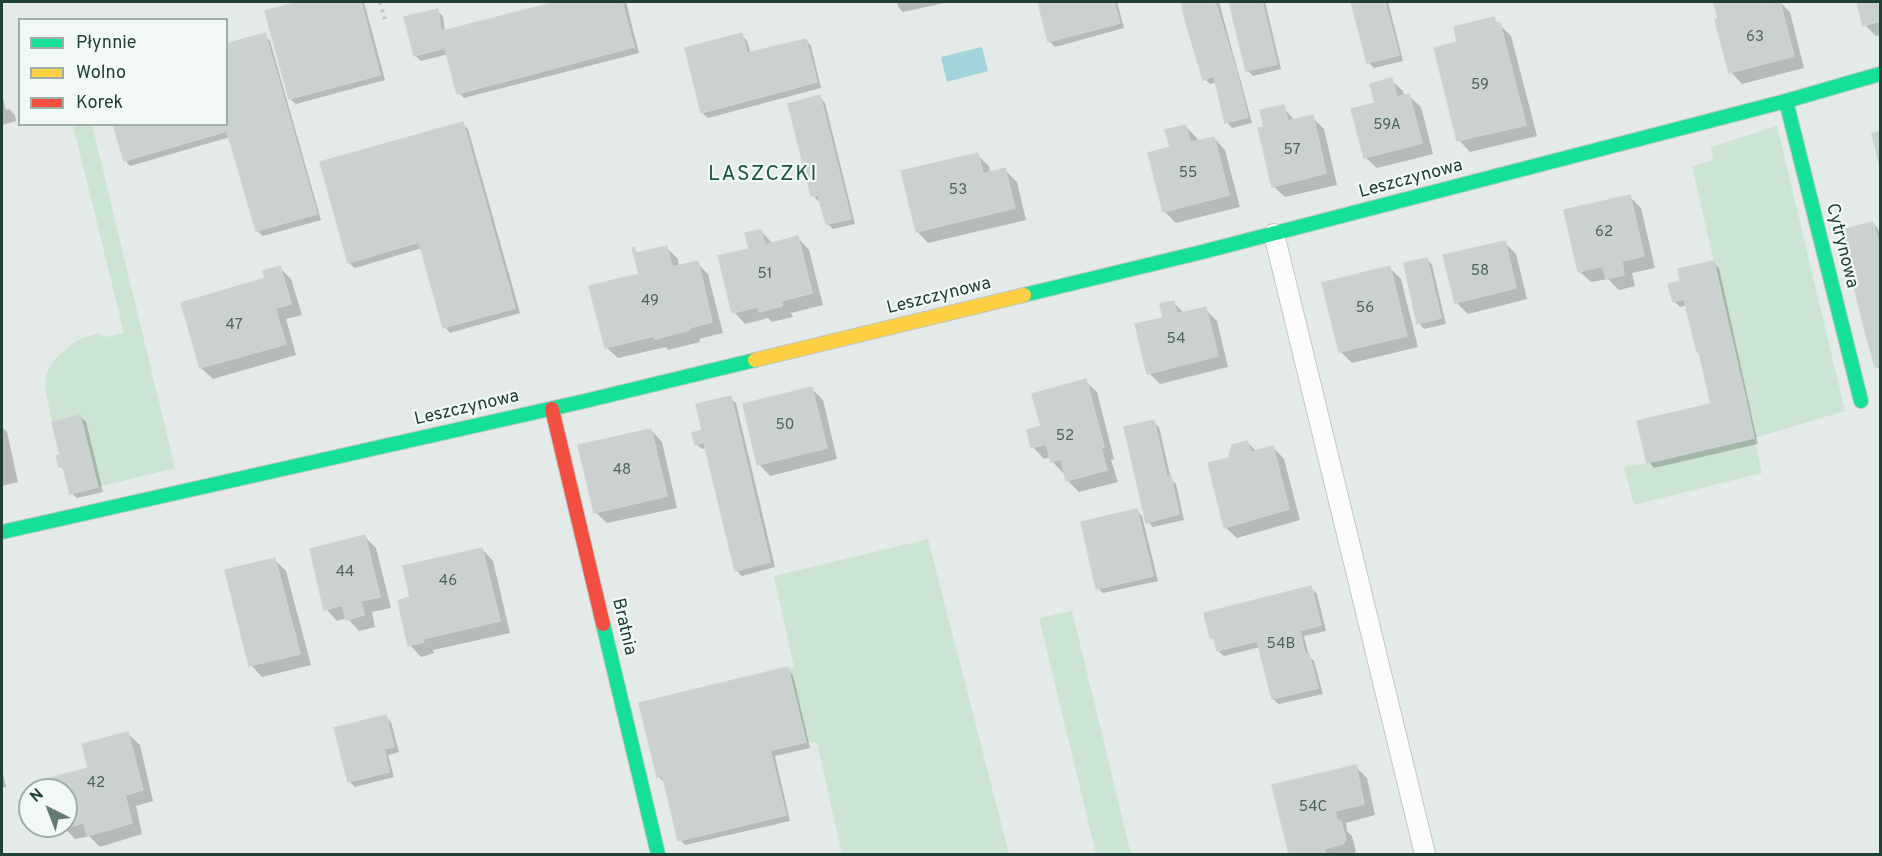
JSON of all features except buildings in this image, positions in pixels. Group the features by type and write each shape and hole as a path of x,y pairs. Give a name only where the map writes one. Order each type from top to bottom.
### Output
{"street":[{"name":"Leszczynowa","path":"2,532 552,409 1274,234 1881,74"},
{"name":"Cytrynowa","path":"1786,100 1861,401"},
{"name":"Bratnia","path":"552,409 658,855"}],"lane":[{"path":"1274,234 1425,855"}],"path":[{"path":"380,2 386,23"}],"green space":[{"path":"73,126 92,126 175,468 98,487 81,415 52,422 45,388 46,374 55,359 80,339 98,333 106,337 124,333"},
{"path":"1777,126 1845,411 1754,438 1762,473 1634,505 1624,467 1647,463 1745,396 1692,166 1713,160 1711,147"},
{"path":"928,539 1009,854 842,854 817,742 806,742 788,669 794,667 774,576"},
{"path":"1072,611 1131,854 1096,854 1039,618"}],"water":[{"path":"982,47 988,71 947,82 941,57"}],"traffic: fast":[{"path":"1024,295 1202,252 1786,101 1880,74"},
{"path":"1786,101 1861,401"},
{"path":"2,532 585,401 755,360"},
{"path":"603,624 658,854"}],"traffic: slow":[{"path":"755,360 1024,295"}],"traffic: jam":[{"path":"552,409 603,624"}],"district":[{"name":"LASZCZKI","path":"763,176"}]}
